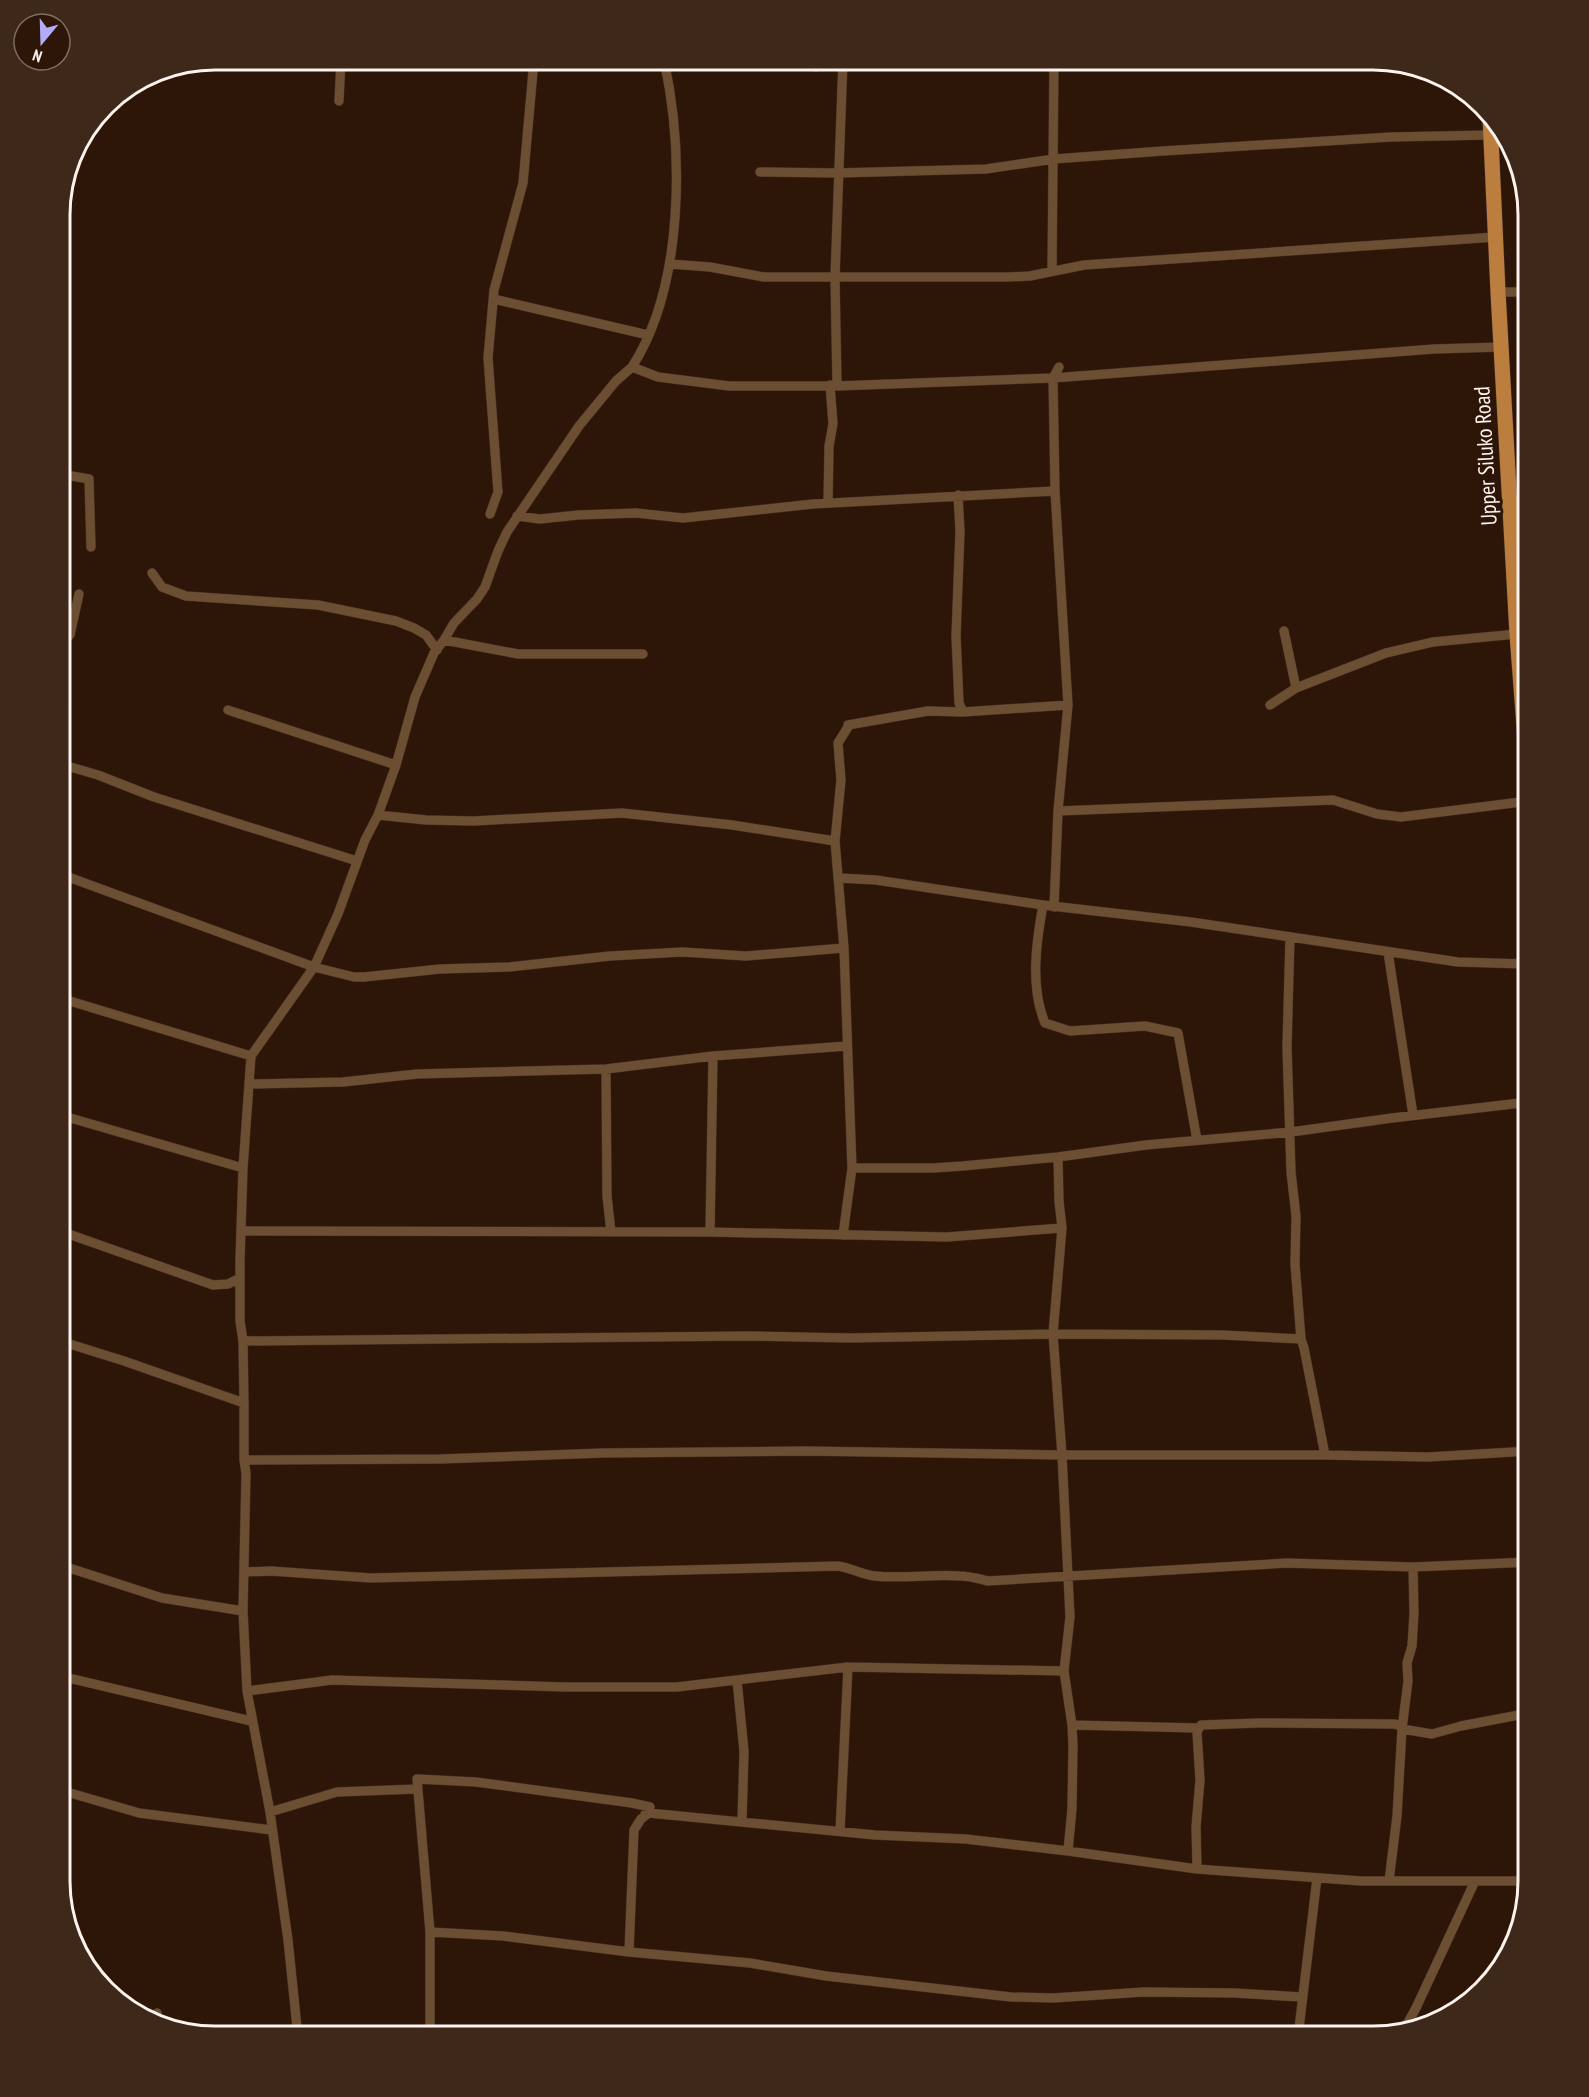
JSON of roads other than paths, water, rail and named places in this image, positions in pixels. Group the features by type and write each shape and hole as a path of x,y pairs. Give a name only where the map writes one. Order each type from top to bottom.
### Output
{"main road":[{"name":"Upper Siluko Road","path":"1490,130 1501,347 1518,583"}],"street":[{"path":"339,101 340,71"},
{"path":"490,514 498,492 488,358 494,290 522,183 533,71"},
{"path":"297,2026 288,1940 270,1812 247,1691 243,1611 246,1473 243,1460 243,1341 240,1321 240,1278 243,1168 251,1056 314,967 378,815 396,765 415,697 437,650 454,623 485,587 498,551 517,516 579,426 616,381 632,367 658,312 670,264 676,153 672,99 666,71"},
{"path":"828,503 829,446 833,424 835,277 843,71"},
{"path":"1052,271 1054,71"},
{"path":"760,172 838,173 986,169 1054,159 1310,142 1490,135"},
{"path":"670,264 710,267 764,277 1019,277 1096,264 1496,237"},
{"path":"1498,291 1518,292"},
{"path":"498,300 648,335"},
{"path":"632,367 658,377 729,386 833,386 1053,378 1213,364 1434,349 1501,347"},
{"path":"1054,906 1058,811 1068,705 1055,491 1053,378 1059,366"},
{"path":"71,476 88,479 91,547"},
{"path":"517,516 540,519 636,513 683,518 828,503 1055,491"},
{"path":"958,495 960,531 956,636 959,703 963,712"},
{"path":"152,573 162,587 186,596 318,605 396,621 426,635 437,650"},
{"path":"71,632 79,594"},
{"path":"1270,705 1295,683 1386,653 1518,626"},
{"path":"444,640 518,654 643,654"},
{"path":"843,1235 852,1168 844,948 835,841 841,780 838,743 848,725 928,711 963,712 1068,705"},
{"path":"228,710 396,765"},
{"path":"71,767 154,797 357,861"},
{"path":"1058,811 1333,800 1377,814 1401,817 1518,802"},
{"path":"378,815 426,820 474,821 622,813 732,825 835,841"},
{"path":"71,878 314,967 354,977 440,969 509,967 682,952 746,956 844,948"},
{"path":"839,878 876,880 1043,905 1191,922 1458,962 1518,964"},
{"path":"1043,905 1036,942 1038,1006 1045,1023 1070,1031 1145,1026 1178,1033 1197,1140"},
{"path":"1290,937 1287,1047 1291,1172 1296,1216 1295,1264 1300,1339 1304,1347 1324,1455"},
{"path":"1388,951 1413,1115"},
{"path":"71,1002 251,1056"},
{"path":"249,1084 343,1082 417,1074 606,1069 713,1056 847,1046"},
{"path":"710,1232 713,1056"},
{"path":"606,1069 607,1196 611,1232"},
{"path":"852,1168 933,1168 1058,1157 1197,1140 1291,1132 1518,1103"},
{"path":"70,1118 243,1168"},
{"path":"1058,1157 1062,1228 1053,1334 1070,1617 1064,1671 1072,1725 1072,1809 1068,1851"},
{"path":"241,1231 710,1232 947,1237 1062,1228"},
{"path":"70,1234 213,1285 228,1284 240,1278"},
{"path":"243,1341 749,1336 851,1338 1053,1334 1223,1335 1300,1339"},
{"path":"70,1344 244,1403"},
{"path":"243,1460 266,1458 440,1459 603,1453 804,1451 1428,1457 1518,1452"},
{"path":"244,1572 271,1571 371,1578 838,1566 874,1576 922,1578 961,1576 988,1581 1287,1563 1413,1567 1518,1562"},
{"path":"1389,1881 1396,1816 1401,1729 1408,1681 1407,1663 1412,1646 1413,1567"},
{"path":"70,1569 162,1598 243,1611"},
{"path":"247,1691 332,1680 677,1687 848,1666 1064,1671"},
{"path":"840,1832 848,1666"},
{"path":"70,1678 251,1720"},
{"path":"737,1680 744,1751 742,1822"},
{"path":"1072,1725 1198,1728 1201,1725 1258,1723 1394,1724 1399,1725 1401,1729 1432,1734 1518,1715"},
{"path":"1197,1869 1196,1827 1200,1780 1198,1728"},
{"path":"430,2026 430,1932 417,1779 476,1782 650,1807 634,1830 628,1952"},
{"path":"270,1812 337,1792 417,1789"},
{"path":"70,1793 139,1813 271,1830"},
{"path":"641,1819 649,1813 840,1832 966,1839 1197,1869 1317,1878 1361,1881 1518,1881"},
{"path":"1299,2026 1317,1878"},
{"path":"1408,2022 1475,1881"},
{"path":"430,1932 503,1936 628,1952 750,1963 826,1976 1011,1997 1053,1998 1144,1992 1235,1993 1301,1997"}]}
